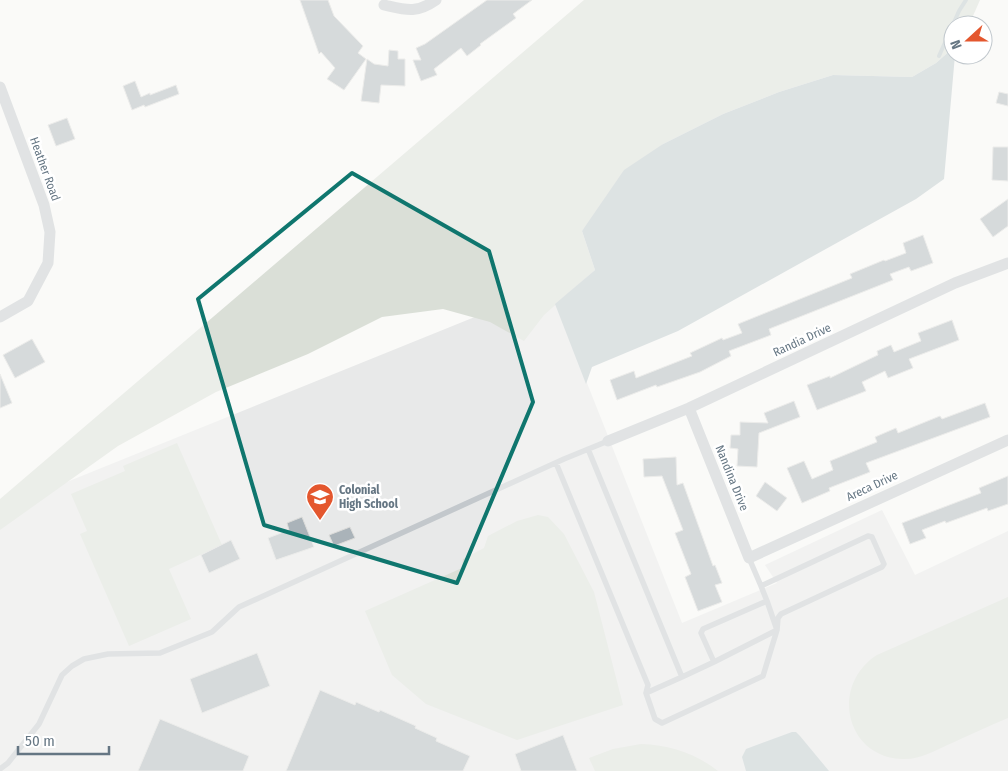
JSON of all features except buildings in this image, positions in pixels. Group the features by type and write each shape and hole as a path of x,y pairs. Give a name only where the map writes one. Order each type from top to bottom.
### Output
{"street":[{"path":"384,5 411,11 431,4 436,0"},
{"name":"Heather Road","path":"0,87 44,205 50,232 48,263 28,300 0,317"},
{"name":"Randia Drive","path":"608,442 689,408 955,284 1008,262"},
{"name":"Nandina Drive","path":"689,408 749,558"},
{"name":"Areca Drive","path":"749,558 1008,440"}],"lane":[{"path":"0,769 8,763 39,724 62,675 84,659 108,654 160,653 212,632 239,607 556,463 608,442"},
{"path":"588,450 682,677"},
{"path":"556,463 648,686 646,693 656,719 662,723 759,679 762,676 778,630 778,618 781,614 882,567 884,564 872,537 868,536 761,586"},
{"path":"749,558 778,630"},
{"path":"714,662 701,633 703,629 766,601"},
{"path":"646,693 778,630"}],"highlighted area":[{"path":"352,173 489,251 533,402 457,583 264,525 198,299"}],"shaded area":[{"path":"584,0 980,0 973,15 943,15 943,57 912,77 833,75 779,92 723,114 663,144 582,231 595,270 544,315 524,341 490,322 443,309 382,317 308,354 216,392 118,446 0,530 0,499"},
{"path":"943,57 943,65 954,65 944,179 916,199 678,331 592,367 586,384 555,304 595,270 582,231 624,170 663,144 723,114 779,92 833,75 912,77"},
{"name":"Colonial High School","path":"549,287 682,623 777,583 765,565 882,510 915,575 1008,531 1008,771 0,771 0,509"},
{"path":"177,443 222,545 169,569 191,619 129,646 80,534 87,531 71,494 125,471 123,466"},
{"path":"538,515 548,517 564,534 594,592 623,705 517,740 426,704 392,675 365,611 462,568 463,559 484,548 488,536 517,521"},
{"path":"1008,597 1008,718 915,758 902,759 883,755 867,746 857,733 851,718 849,701 853,684 862,668 877,655"},
{"path":"796,732 800,736 829,771 746,771 742,757 746,749"},
{"path":"641,744 662,746 682,751 700,759 718,771 595,771 589,758 613,749"}],"waterway":[{"path":"939,56 959,11 966,0"}],"place":[{"name":"Colonial High School","path":"320,521"}]}
